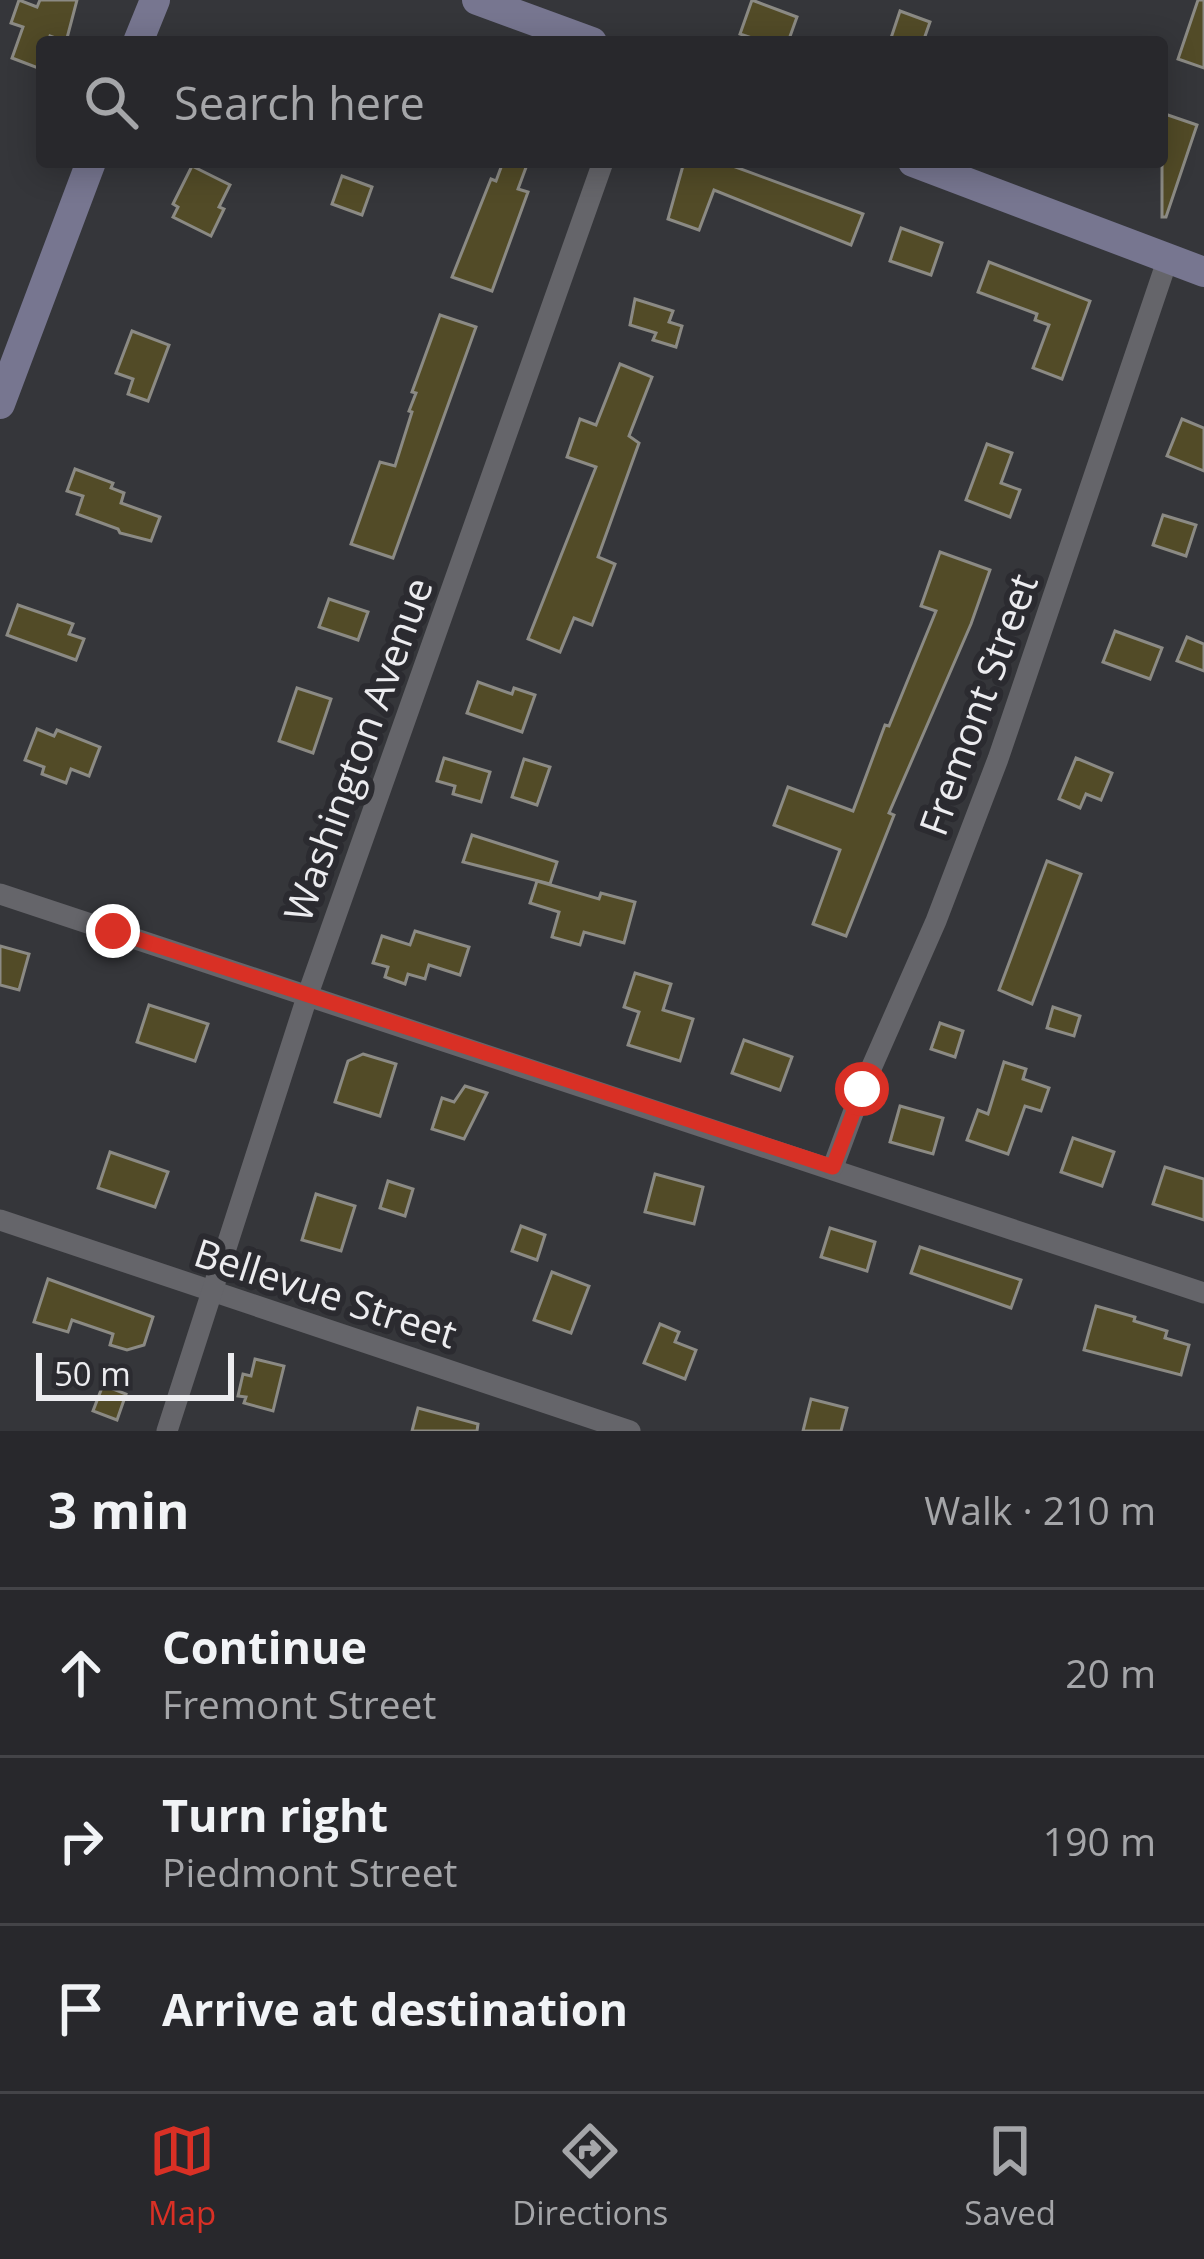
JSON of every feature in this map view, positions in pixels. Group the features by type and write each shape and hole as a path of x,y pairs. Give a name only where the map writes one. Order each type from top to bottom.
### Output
{"street":[{"path":"140,36 155,0"},
{"path":"477,0 576,36"},
{"path":"0,404 89,168"},
{"name":"Washington Avenue","path":"167,1431 308,994 601,168"},
{"path":"929,168 1204,272"},
{"name":"Fremont Street","path":"833,1167 998,759 1168,258"},
{"path":"0,894 1204,1293"},
{"name":"Bellevue Street","path":"0,1220 630,1431"}],"building":[{"path":"19,0 37,7 40,0 77,0 68,36 36,36 36,67 12,58 23,27 11,23"},
{"path":"752,0 797,17 790,36 740,34"},
{"path":"1198,0 1204,0 1204,68 1178,59"},
{"path":"900,11 930,22 925,36 892,36"},
{"path":"1168,115 1197,125 1166,217 1162,217"},
{"path":"191,168 230,185 211,236 173,217 178,207 173,204"},
{"path":"501,168 526,168 518,189 528,192 492,291 452,277 491,179 496,181"},
{"path":"682,168 738,168 863,214 851,245 714,190 699,230 668,219"},
{"path":"342,176 372,187 362,215 332,204"},
{"path":"901,228 942,243 931,275 890,261"},
{"path":"989,262 1090,301 1062,379 1033,368 1049,325 1035,320 1037,314 978,292"},
{"path":"635,299 673,311 669,322 682,326 676,347 653,340 656,333 630,325"},
{"path":"440,315 476,327 393,558 351,544 380,462 395,466 412,412 416,393 412,392"},
{"path":"132,331 169,345 148,401 128,394 133,379 116,373"},
{"path":"620,364 652,377 629,436 639,443 598,557 615,564 592,625 574,618 560,652 528,639 596,467 567,457 580,419 596,425"},
{"path":"1182,419 1204,428 1204,471 1167,456"},
{"path":"987,444 1012,453 1001,483 1020,490 1010,517 966,500"},
{"path":"75,469 113,483 111,488 124,493 121,503 160,517 151,541 77,514 83,496 67,491"},
{"path":"1163,515 1196,525 1186,556 1153,545"},
{"path":"940,552 990,570 889,813 894,815 846,936 813,924 840,850 774,825 788,787 853,811 936,611 921,606"},
{"path":"329,599 368,612 358,640 319,627"},
{"path":"18,605 73,624 69,634 84,639 76,660 7,635"},
{"path":"1115,631 1162,648 1150,679 1103,662"},
{"path":"1187,637 1204,644 1204,671 1177,661"},
{"path":"478,682 512,694 514,688 535,695 522,732 467,713"},
{"path":"297,688 331,699 313,753 279,741"},
{"path":"37,729 54,736 57,730 100,747 89,776 71,769 66,783 42,774 44,767 25,760"},
{"path":"444,758 490,772 481,802 453,794 455,786 437,781"},
{"path":"1076,758 1112,773 1101,800 1086,794 1080,808 1059,799"},
{"path":"524,759 550,767 537,805 512,797"},
{"path":"472,835 557,862 550,884 463,862"},
{"path":"1047,861 1081,874 1032,1004 999,990"},
{"path":"537,881 599,899 601,893 635,902 624,943 584,932 580,945 552,937 559,912 530,903"},
{"path":"415,931 469,947 460,975 429,965 425,979 408,974 405,984 385,977 388,967 373,963 382,936 410,945"},
{"path":"0,946 29,954 19,990 0,985"},
{"path":"635,973 671,984 663,1010 693,1019 680,1061 628,1045 639,1012 624,1007"},
{"path":"149,1005 208,1024 195,1061 137,1042"},
{"path":"1053,1007 1080,1016 1074,1036 1047,1028"},
{"path":"940,1023 963,1031 955,1057 931,1049"},
{"path":"744,1040 792,1057 780,1090 732,1073"},
{"path":"363,1054 396,1064 380,1116 335,1102 348,1061"},
{"path":"1004,1062 1026,1069 1023,1079 1049,1088 1041,1111 1025,1106 1008,1154 967,1140 978,1110 988,1114"},
{"path":"465,1086 487,1093 464,1139 432,1129 442,1098 454,1102"},
{"path":"900,1106 943,1118 933,1154 890,1142"},
{"path":"1073,1138 1114,1152 1102,1186 1061,1172"},
{"path":"110,1152 168,1172 155,1207 98,1188"},
{"path":"1165,1167 1204,1179 1204,1220 1153,1204"},
{"path":"655,1174 703,1187 694,1224 645,1212"},
{"path":"388,1181 413,1189 405,1216 380,1208"},
{"path":"316,1194 355,1206 341,1251 302,1240"},
{"path":"521,1226 545,1235 537,1260 512,1251"},
{"path":"830,1228 875,1242 867,1271 821,1257"},
{"path":"920,1247 1021,1280 1011,1308 911,1273"},
{"path":"552,1272 589,1286 571,1333 534,1320"},
{"path":"48,1279 153,1317 144,1345 127,1350 110,1345 113,1334 72,1320 68,1332 34,1322"},
{"path":"1096,1306 1135,1317 1134,1321 1167,1331 1165,1338 1189,1345 1181,1375 1084,1350"},
{"path":"660,1324 679,1332 675,1342 696,1350 685,1379 644,1363"},
{"path":"255,1359 284,1366 273,1411 244,1403 246,1397 238,1396 243,1374 251,1376"},
{"path":"103,1385 126,1394 117,1420 93,1411"},
{"path":"811,1399 847,1408 841,1431 803,1431"},
{"path":"418,1408 478,1424 477,1431 412,1431"}],"route":[{"path":"113,931 833,1167 862,1089"}]}
